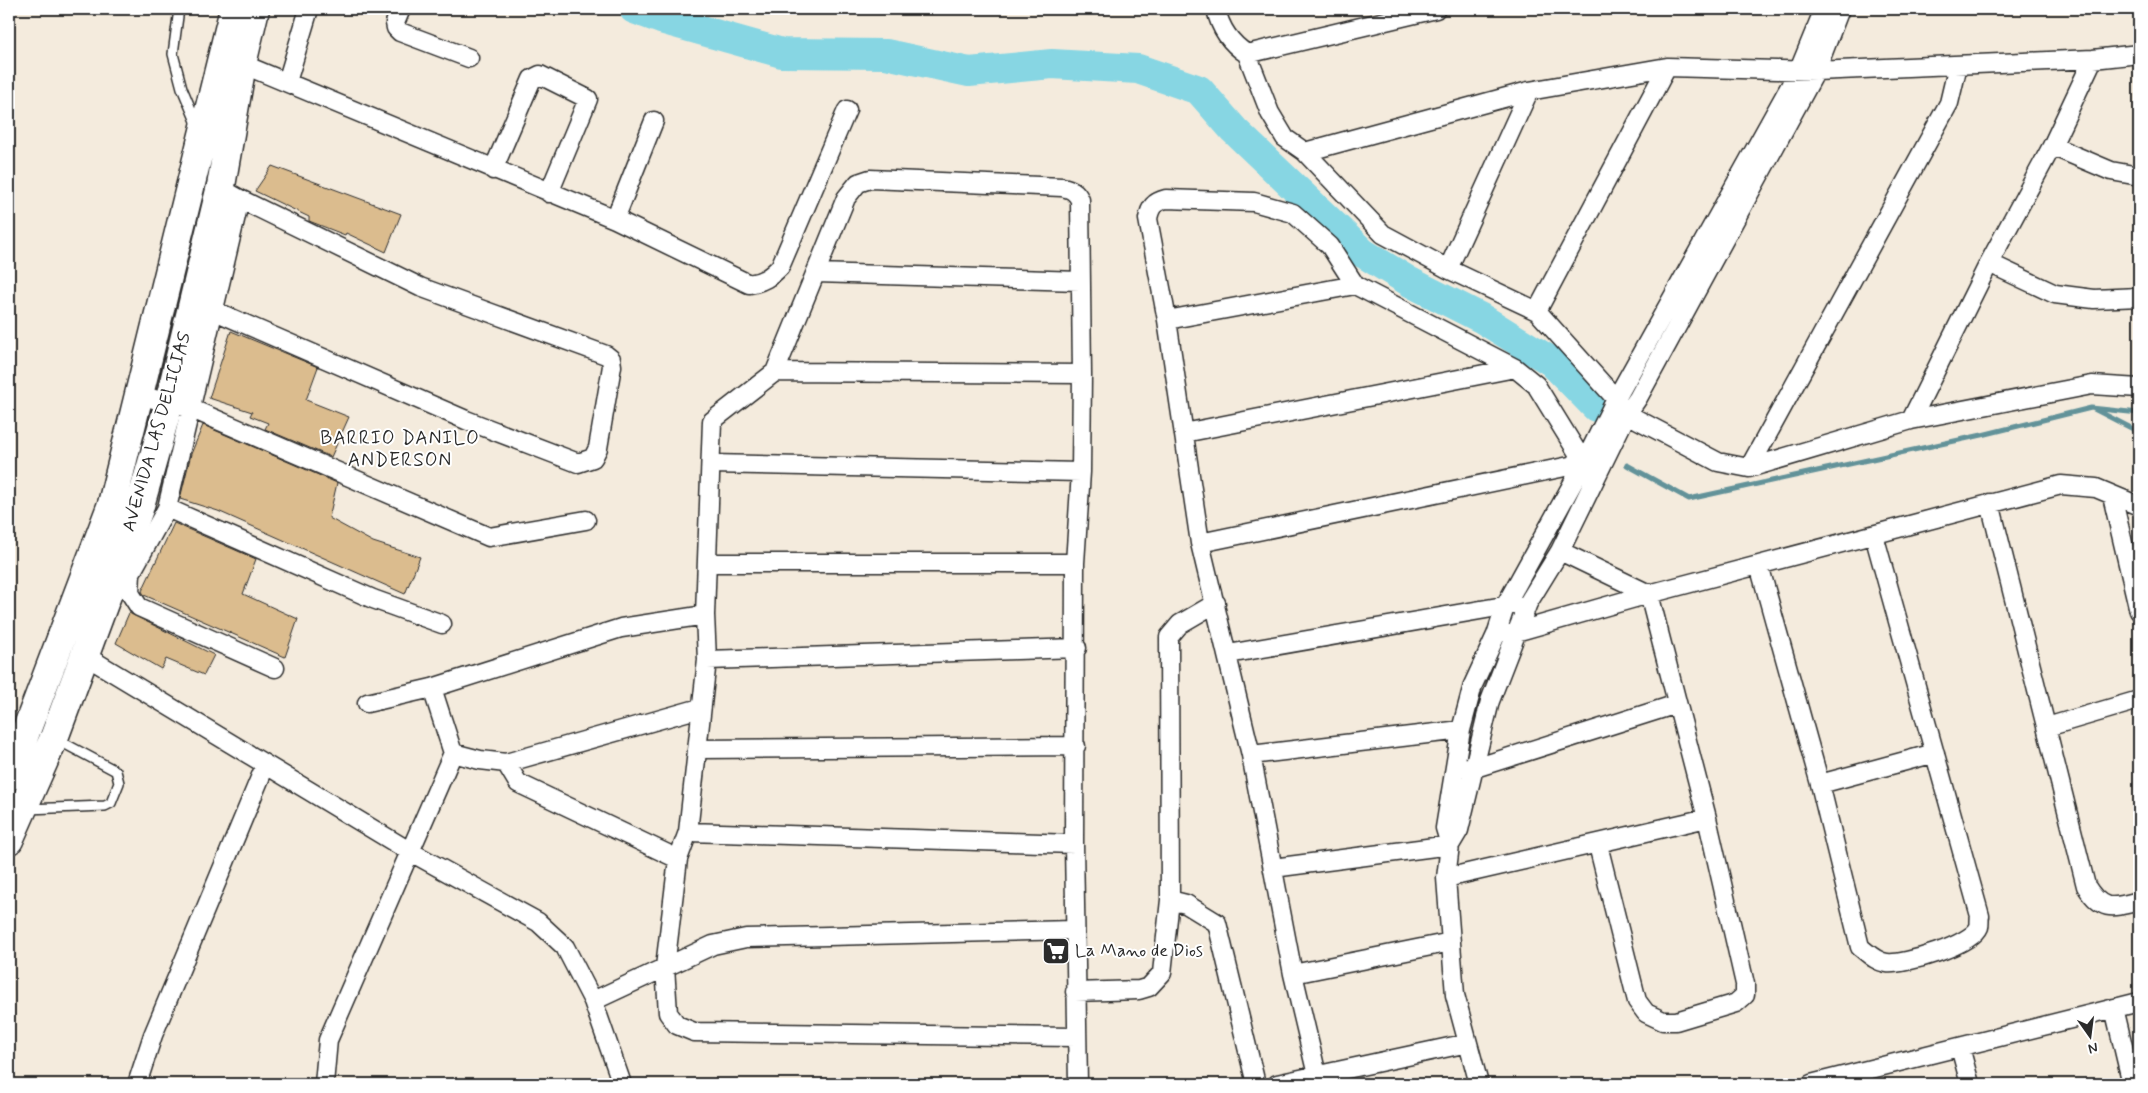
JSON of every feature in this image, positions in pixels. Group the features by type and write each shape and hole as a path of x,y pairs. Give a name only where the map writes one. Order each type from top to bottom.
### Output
{"main road":[{"name":"AVENIDA LAS DELICIAS","path":"9,776 112,504 234,9"},
{"name":"AVENIDA LAS DELICIAS","path":"9,840 54,738 139,508 180,406 230,193 242,64 254,9"}],"street":[{"path":"287,82 309,9"},
{"path":"401,9 395,23 396,28 400,32 469,58"},
{"path":"1216,9 1219,22 1235,46 1247,54 1270,112 1284,138 1305,152 1383,234 1448,269 1537,311 1616,399 1627,414 1718,462 1749,468 1911,420 2092,385 2139,388"},
{"path":"1247,54 1436,9"},
{"path":"1479,1084 1455,995 1446,878 1450,845 1445,828 1464,767 1482,739 1490,701 1528,603 1560,551 1616,399 1808,70 1824,9"},
{"path":"1464,767 1461,730 1473,685 1496,635 1506,604 1592,466 1638,398 1840,9"},
{"path":"1305,152 1529,90 1667,66 1808,70 2093,59 2139,54"},
{"path":"1911,420 1989,262 2052,146 2093,59"},
{"path":"242,64 493,170 615,219 749,284 769,278 780,267 848,110"},
{"path":"1749,468 1948,103 1958,65"},
{"path":"1537,311 1667,66"},
{"path":"493,170 532,79 540,75 588,99 549,193"},
{"path":"1448,269 1529,90"},
{"path":"615,219 654,121"},
{"path":"2052,146 2111,171 2139,176"},
{"path":"1076,1038 694,1032 677,1026 668,1013 665,966 678,859 688,832 698,749 700,708 707,660 705,615 712,421 774,372 846,198 858,183 870,179 1070,188 1077,193 1080,200 1082,374 1081,472 1075,562 1076,746 1074,844 1078,1084"},
{"path":"214,311 466,420 578,463 593,458 598,448 612,366 611,359 606,355 420,287 230,193 214,311 180,406 166,508 131,573 130,593 139,607 275,668"},
{"path":"1317,1075 1293,974 1251,755 1216,603 1200,543 1167,320 1148,219 1150,208 1158,201 1166,199 1254,202 1293,213 1330,246 1355,285 1515,368 1536,385 1592,466"},
{"path":"1989,262 2055,294 2094,299 2139,297"},
{"path":"816,274 1080,280"},
{"path":"1167,320 1355,285"},
{"path":"1184,433 1515,368"},
{"path":"774,372 1082,374"},
{"path":"139,395 180,406 489,537 586,520"},
{"path":"711,464 1081,472"},
{"path":"1200,543 1592,466"},
{"path":"1496,635 1516,634 1649,594 2061,485 2096,488 2139,506"},
{"path":"2112,496 2139,611"},
{"path":"1990,503 2086,886 2094,899 2101,904 2113,908 2139,901"},
{"path":"166,508 373,599 442,624"},
{"path":"1759,565 1820,784 1860,947 1874,958 1887,963 1951,948 1970,937 1978,928 1980,916 1874,535"},
{"path":"1560,551 1649,594 1707,818 1745,984 1745,995 1736,1003 1676,1022 1663,1021 1646,1013 1637,1001 1598,845"},
{"path":"707,562 1075,562"},
{"path":"1075,992 1139,990 1149,987 1157,981 1162,973 1170,900 1169,637 1180,624 1216,603"},
{"path":"1228,654 1506,604 1528,603"},
{"path":"367,703 432,688 621,628 705,615"},
{"path":"707,660 1076,648"},
{"path":"84,655 409,851 538,922 565,947 593,1001 622,1084"},
{"path":"324,1084 328,1040 453,753 432,688"},
{"path":"2047,727 2139,700"},
{"path":"1464,767 1677,704"},
{"path":"453,753 480,760 506,763 700,708"},
{"path":"1251,755 1461,730"},
{"path":"698,749 1076,746"},
{"path":"1820,784 1935,753"},
{"path":"506,763 518,783 678,859"},
{"path":"138,1084 153,1035 266,766"},
{"path":"1446,878 1598,845 1707,818"},
{"path":"688,832 1074,844"},
{"path":"1273,868 1450,845"},
{"path":"1170,900 1186,904 1217,923 1256,1084"},
{"path":"593,1001 713,945 746,938 1074,930"},
{"path":"1293,974 1451,942"},
{"path":"1811,1084 2139,1002"},
{"path":"2114,1008 2132,1084"},
{"path":"1277,1084 1468,1043"},
{"path":"1960,1047 1970,1084"}],"lane":[{"path":"179,9 173,54 182,88 202,138"},
{"path":"22,809 97,807 110,803 119,782 116,770 54,738"}],"building":[{"path":"272,166 401,214 386,252 346,233 345,235 309,221 309,217 255,191"},
{"path":"231,331 318,367 306,400 349,417 331,457 265,429 268,423 250,416 252,412 209,398"},
{"path":"203,425 337,483 329,518 373,542 420,557 405,594 218,511 180,499 191,454"},
{"path":"174,523 256,559 243,594 298,619 285,657 144,595 142,591"},
{"path":"129,613 214,655 204,675 166,659 161,669 116,643"}],"waterway":[{"path":"634,9 661,19 782,53 886,54 969,72 1052,64 1138,69 1199,90 1234,130 1363,253 1410,282 1481,318 1552,362 1596,407"},
{"path":"1627,465 1689,499 1982,435 2091,408 2139,413"},
{"path":"2094,409 2139,432"}],"place":[{"name":"La Mano de Dios","path":"1056,951"}],"district":[{"name":"BARRIO DANILO ANDERSON","path":"400,449"}]}
